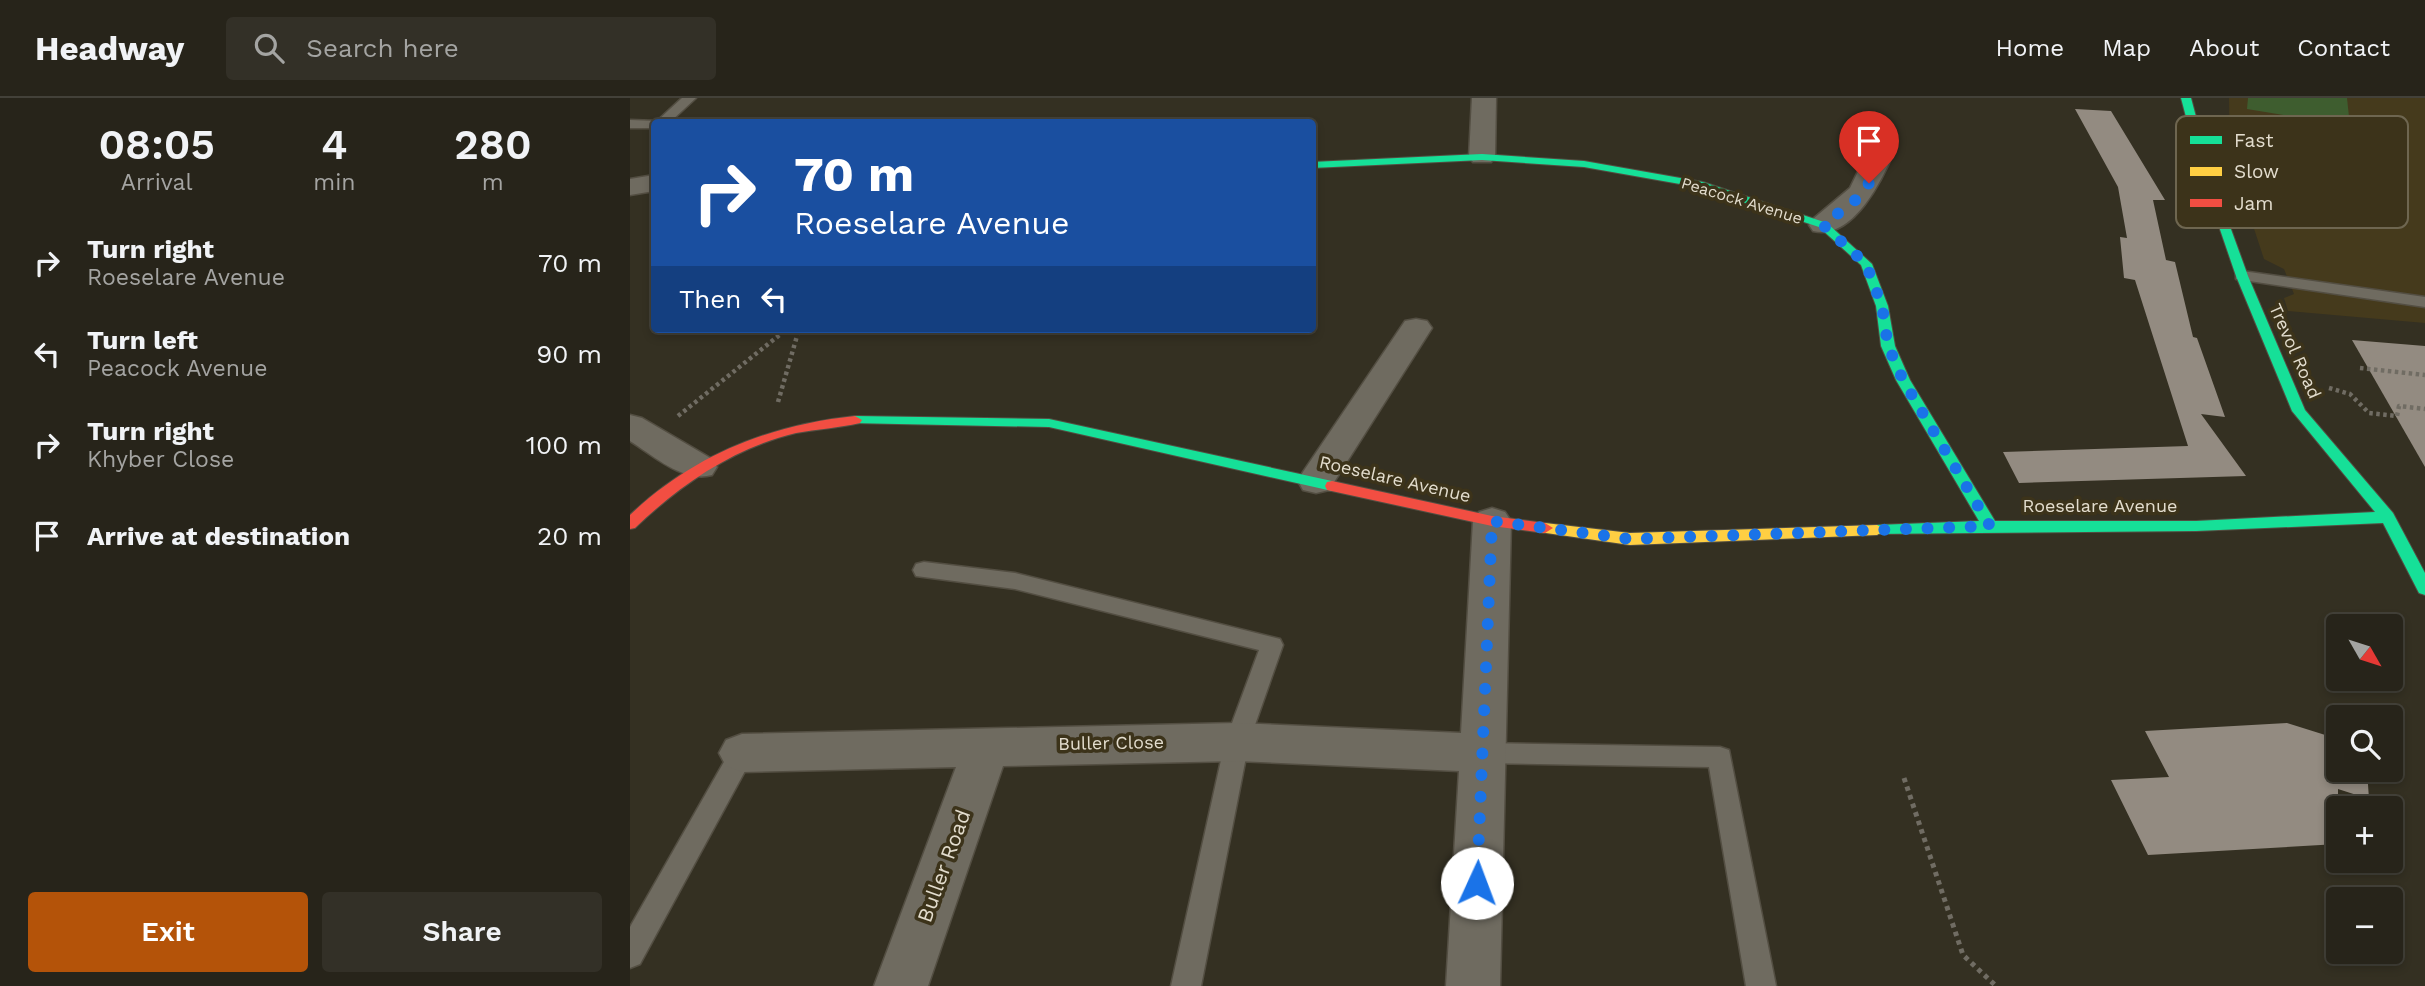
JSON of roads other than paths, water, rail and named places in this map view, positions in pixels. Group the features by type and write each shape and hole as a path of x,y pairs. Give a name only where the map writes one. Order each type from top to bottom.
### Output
{"street":[{"path":"1482,157 1484,98"},
{"name":"Trevol Road","path":"2186,98 2191,116"},
{"path":"1823,225 1858,198 1869,183 1882,149"},
{"name":"Peacock Avenue","path":"1316,165 1482,157 1584,164 1639,172 1747,198 1823,225 1866,264 1882,306 1888,346 1903,380 1990,526"},
{"path":"630,187 651,184"},
{"name":"Trevol Road","path":"2225,228 2242,276 2299,411 2388,517 2425,589"},
{"path":"1316,481 1416,328"},
{"name":"Roeselare Avenue","path":"630,524 650,503 699,467 768,436 813,425 852,420 1049,424 1492,521 1630,539 1990,526 2196,526 2388,517"},
{"path":"640,432 699,467"},
{"path":"1473,986 1492,521"},
{"name":"Buller Close","path":"742,753 1237,742 1481,753"},
{"name":"Buller Road","path":"901,986 987,746"}],"lane":[{"path":"666,119 690,98"},
{"path":"630,124 651,124"},
{"path":"2242,276 2425,302"},
{"path":"924,570 1015,580 1272,645 1237,742 1186,986"},
{"path":"630,954 742,753"},
{"path":"1481,753 1720,757 1761,986"}]}
